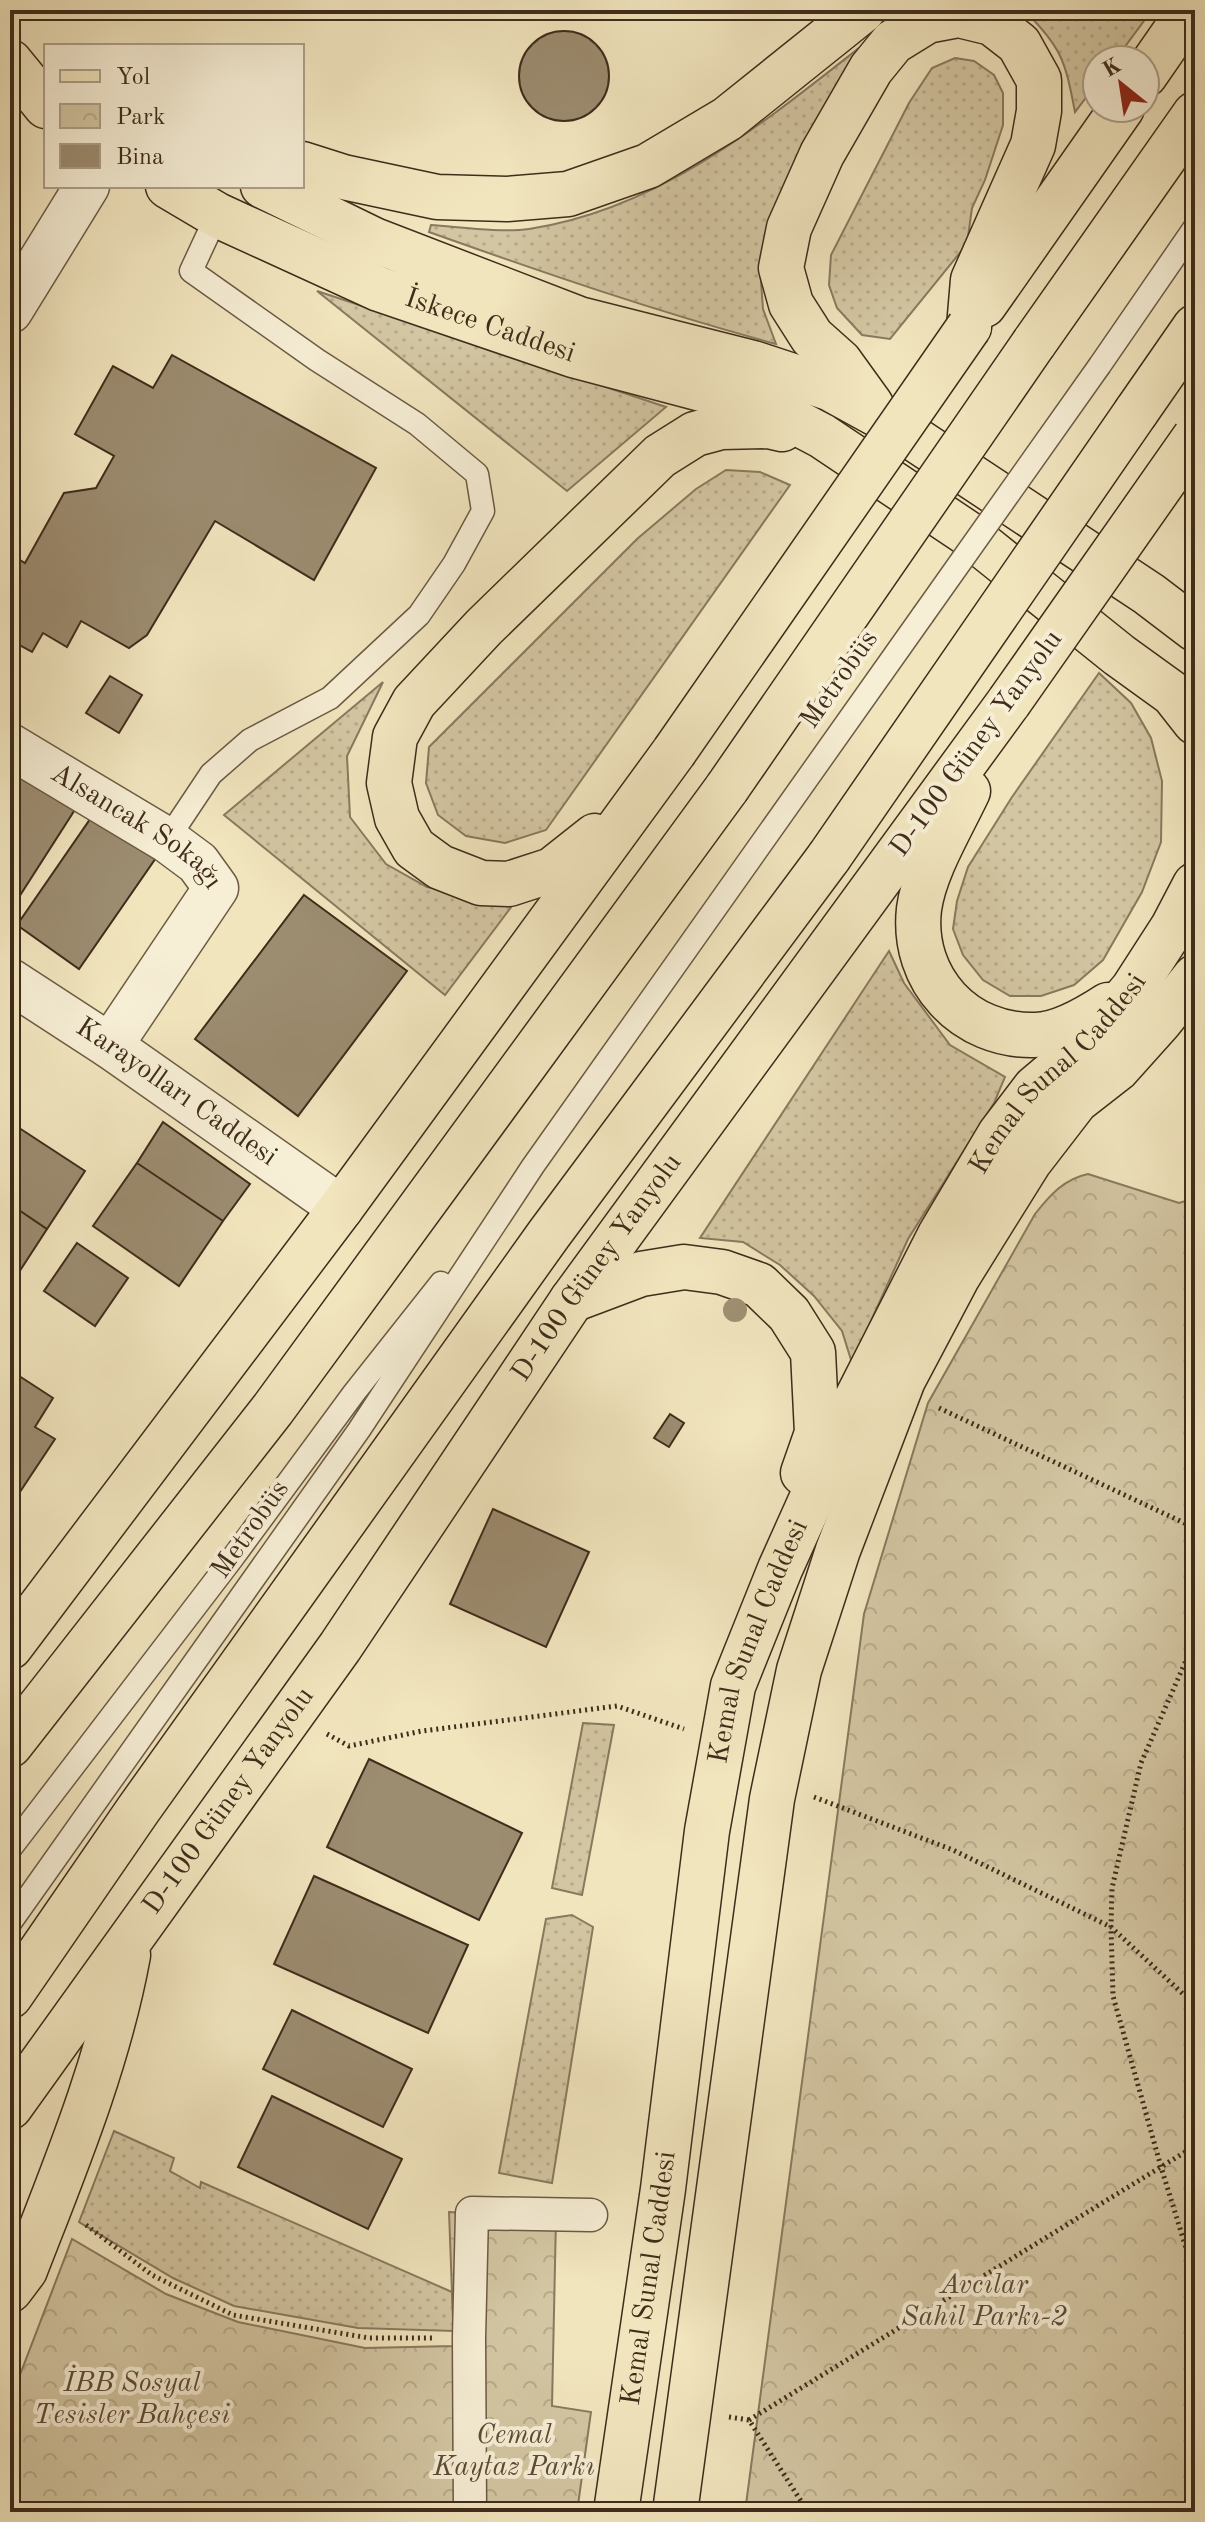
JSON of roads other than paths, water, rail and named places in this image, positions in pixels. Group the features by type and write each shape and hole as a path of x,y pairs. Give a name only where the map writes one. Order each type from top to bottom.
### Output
{"main road":[{"path":"304,165 343,177 437,197 507,199 568,194 648,166 727,119 863,10"},
{"path":"1161,52 1190,10"},
{"path":"969,327 973,280 1033,145 1039,111 1039,80 1019,44 992,23 959,15 927,21 904,35 893,42 871,69 822,154 789,228 781,268 791,304 812,337 840,362 880,416 1149,594 1195,629"},
{"path":"10,61 44,74"},
{"path":"10,61 44,104"},
{"path":"10,1745 273,1409 727,788 1195,114"},
{"path":"10,1647 341,1208 674,752 1111,124"},
{"name":"İskece Caddesi","path":"171,188 217,215 379,289 573,355 743,400 822,436"},
{"name":"İskece Caddesi","path":"267,188 374,240 579,319 753,363 829,388 880,416"},
{"path":"10,1996 138,1810 549,1234 829,857 1195,327"},
{"path":"674,752 599,832 552,870 509,884 481,883 440,867 414,848 397,818 389,783 395,737 414,702 484,627 660,456 695,434 721,427 769,426 822,436 967,533 1119,655 1173,694 1195,722"},
{"name":"D-100 Güney Yanyolu","path":"10,2107 340,1647 572,1300 1009,702 1195,437"},
{"path":"1149,594 1195,603"},
{"path":"1009,702 927,878 919,910 922,951 933,981 956,1010 997,1031 1037,1035 1081,1023 1133,989"},
{"name":"Kemal Sunal Caddesi","path":"616,2512 663,2189 707,1831 733,1686 780,1569 862,1388 940,1235 1000,1134 1035,1088 1086,1045 1133,989 1173,927 1195,885"},
{"name":"Kemal Sunal Caddesi","path":"675,2512 776,1781 799,1670 838,1550 899,1389 958,1276 1029,1162 1076,1101 1117,1069 1195,977"},
{"path":"572,1300 641,1274 684,1267 722,1272 759,1285 789,1314 813,1352 817,1433 794,1497 780,1569"},
{"path":"10,2290 25,2270 99,2072 118,2005 130,1940"},
{"path":"630,2404 689,2413"}],"street":[{"path":"10,311 86,188"},
{"name":"Alsancak Sokağı","path":"10,746 167,840 198,863 216,888 110,1046"},
{"name":"Karayolları Caddesi","path":"10,981 110,1046 341,1208"},
{"path":"470,2512 472,2213 591,2215"}],"lane":[{"path":"167,840 211,774 250,740 330,698 419,615 454,564 483,511 477,474 417,424 317,360 191,271 217,215"},
{"name":"Metrobüs","path":"10,1923 359,1430 533,1166 1195,227"},
{"name":"Metrobüs","path":"10,1849 354,1393 533,1166"}],"park label":[{"name":"Avcılar Sahil Parkı-2","path":"984,2302"},
{"name":"İBB Sosyal Tesisler Bahçesi","path":"132,2400"},
{"name":"Cemal Kaytaz Parkı","path":"514,2452"}]}
